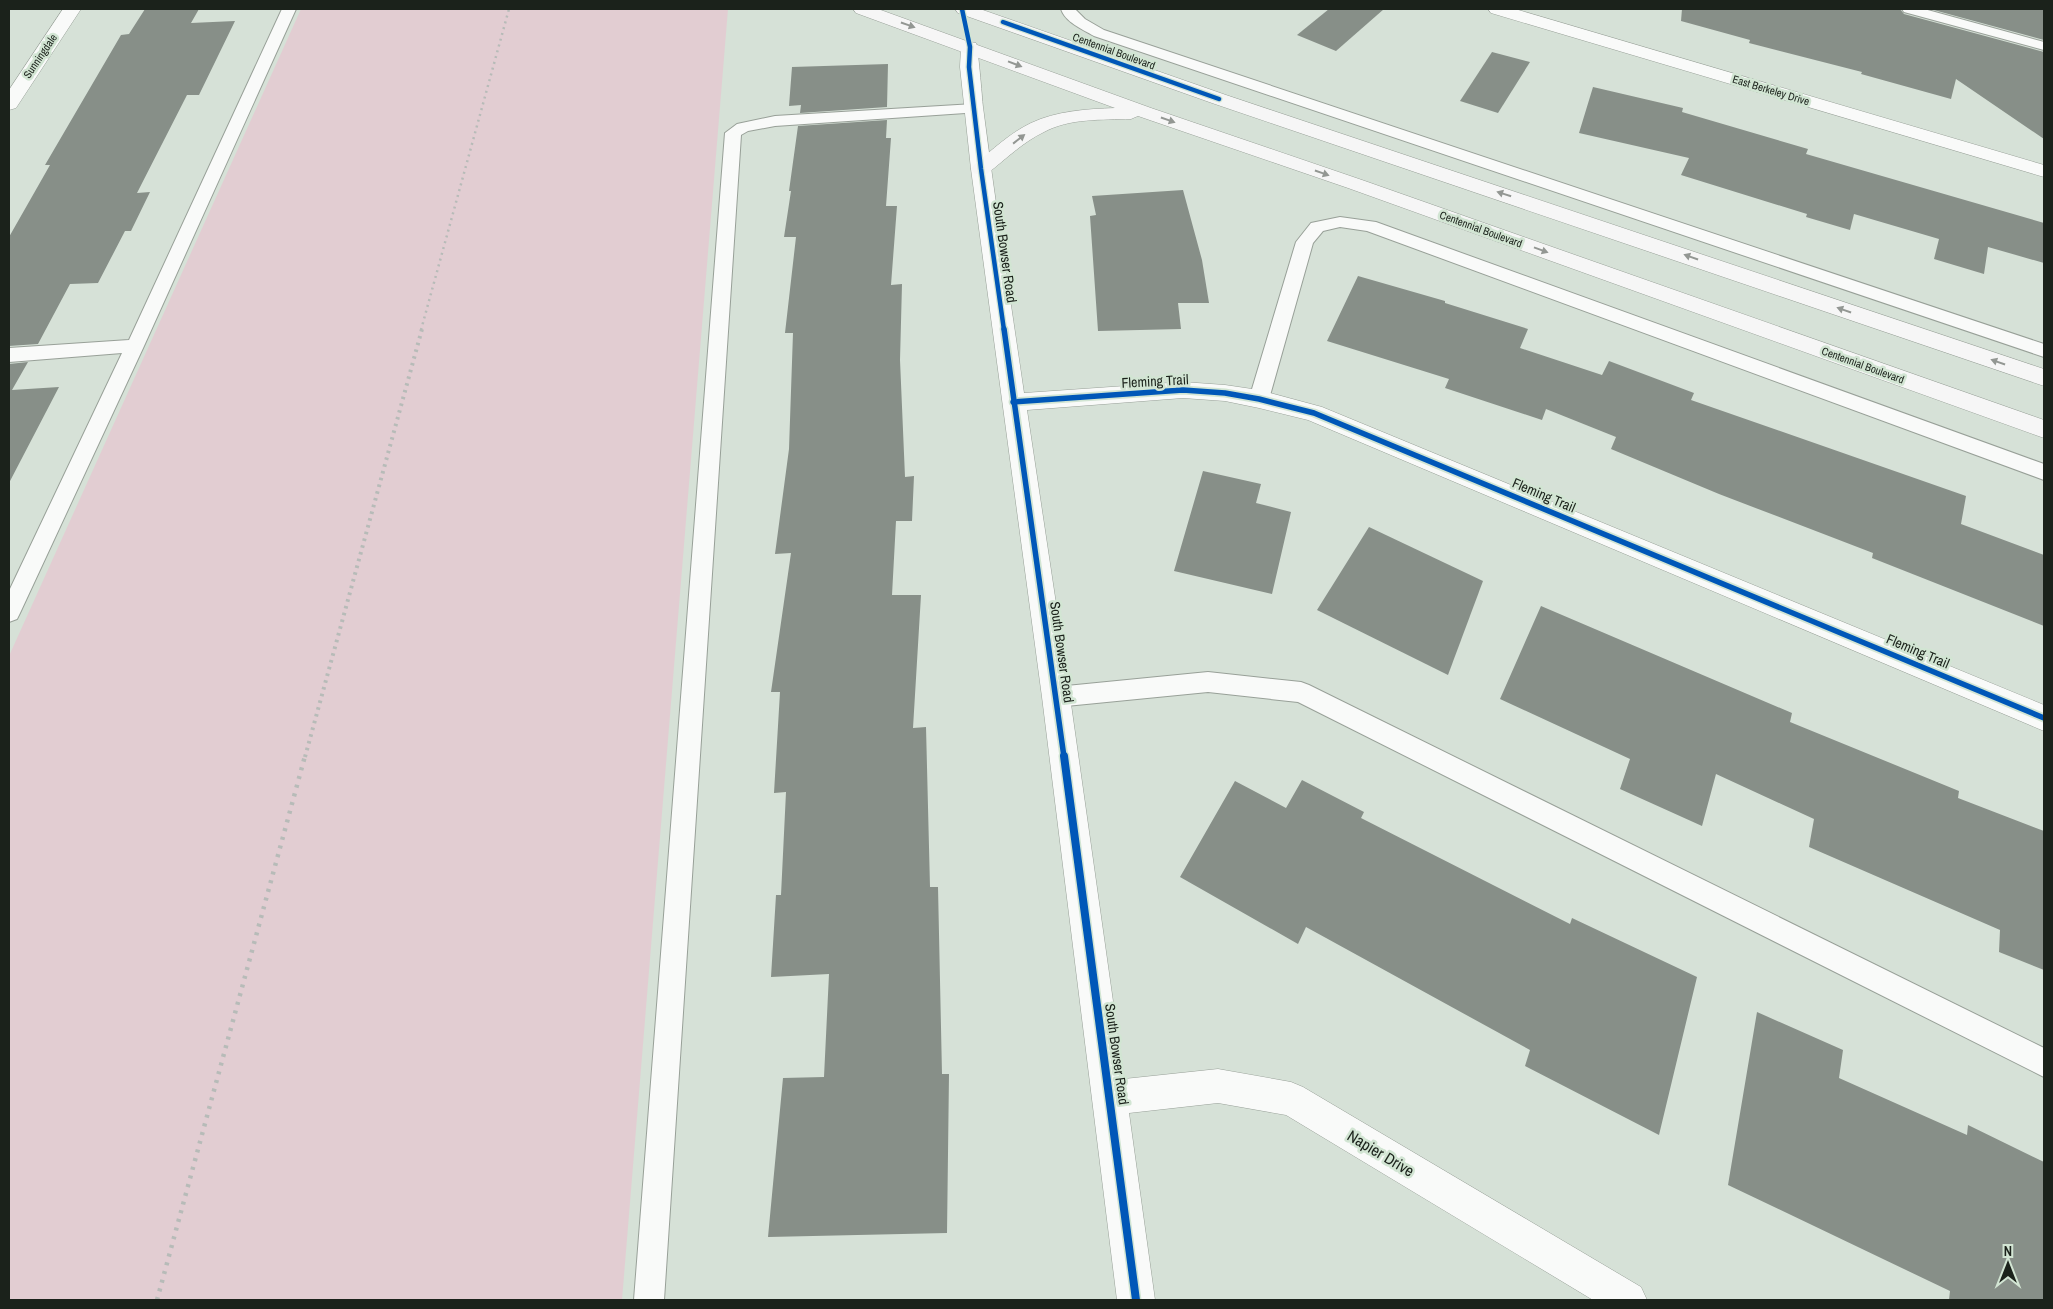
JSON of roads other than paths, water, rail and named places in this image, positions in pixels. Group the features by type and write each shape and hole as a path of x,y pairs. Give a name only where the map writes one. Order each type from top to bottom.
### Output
{"main road":[{"name":"Centennial Boulevard","path":"862,9 1144,112 1364,187 2044,429"},
{"name":"Centennial Boulevard","path":"963,9 1010,15 1219,99 2044,378"},
{"name":"South Bowser Road","path":"963,9 970,47"},
{"path":"970,47 1010,15"},
{"path":"981,169 1028,132 1057,120 1090,114 1144,112"}],"street":[{"name":"Sunningdale","path":"9,104 72,9"},
{"name":"East Berkeley Drive","path":"1497,9 2044,171"},
{"name":"South Bowser Road","path":"970,47 969,67 981,169 1056,698 1136,1300"},
{"name":"Fleming Trail","path":"1013,402 1183,390 1225,393 1259,399 1314,413 2044,718"},
{"name":"Napier Drive","path":"1110,1098 1218,1086 1291,1099 1628,1300"}],"lane":[{"path":"9,613 135,346 289,9"},
{"path":"1068,9 1068,12 1080,22 1100,33 2044,351"},
{"path":"1909,9 2044,46"},
{"path":"648,1300 733,133 743,127 775,121 974,109"},
{"path":"1259,399 1305,242 1316,227 1340,222 1370,226 2044,472"},
{"path":"9,355 135,346"},
{"path":"1056,698 1208,682 1301,692 2044,1063"}],"railway":[{"path":"421,330 509,9"},
{"path":"305,757 422,329"},
{"path":"157,1300 305,756"}]}
